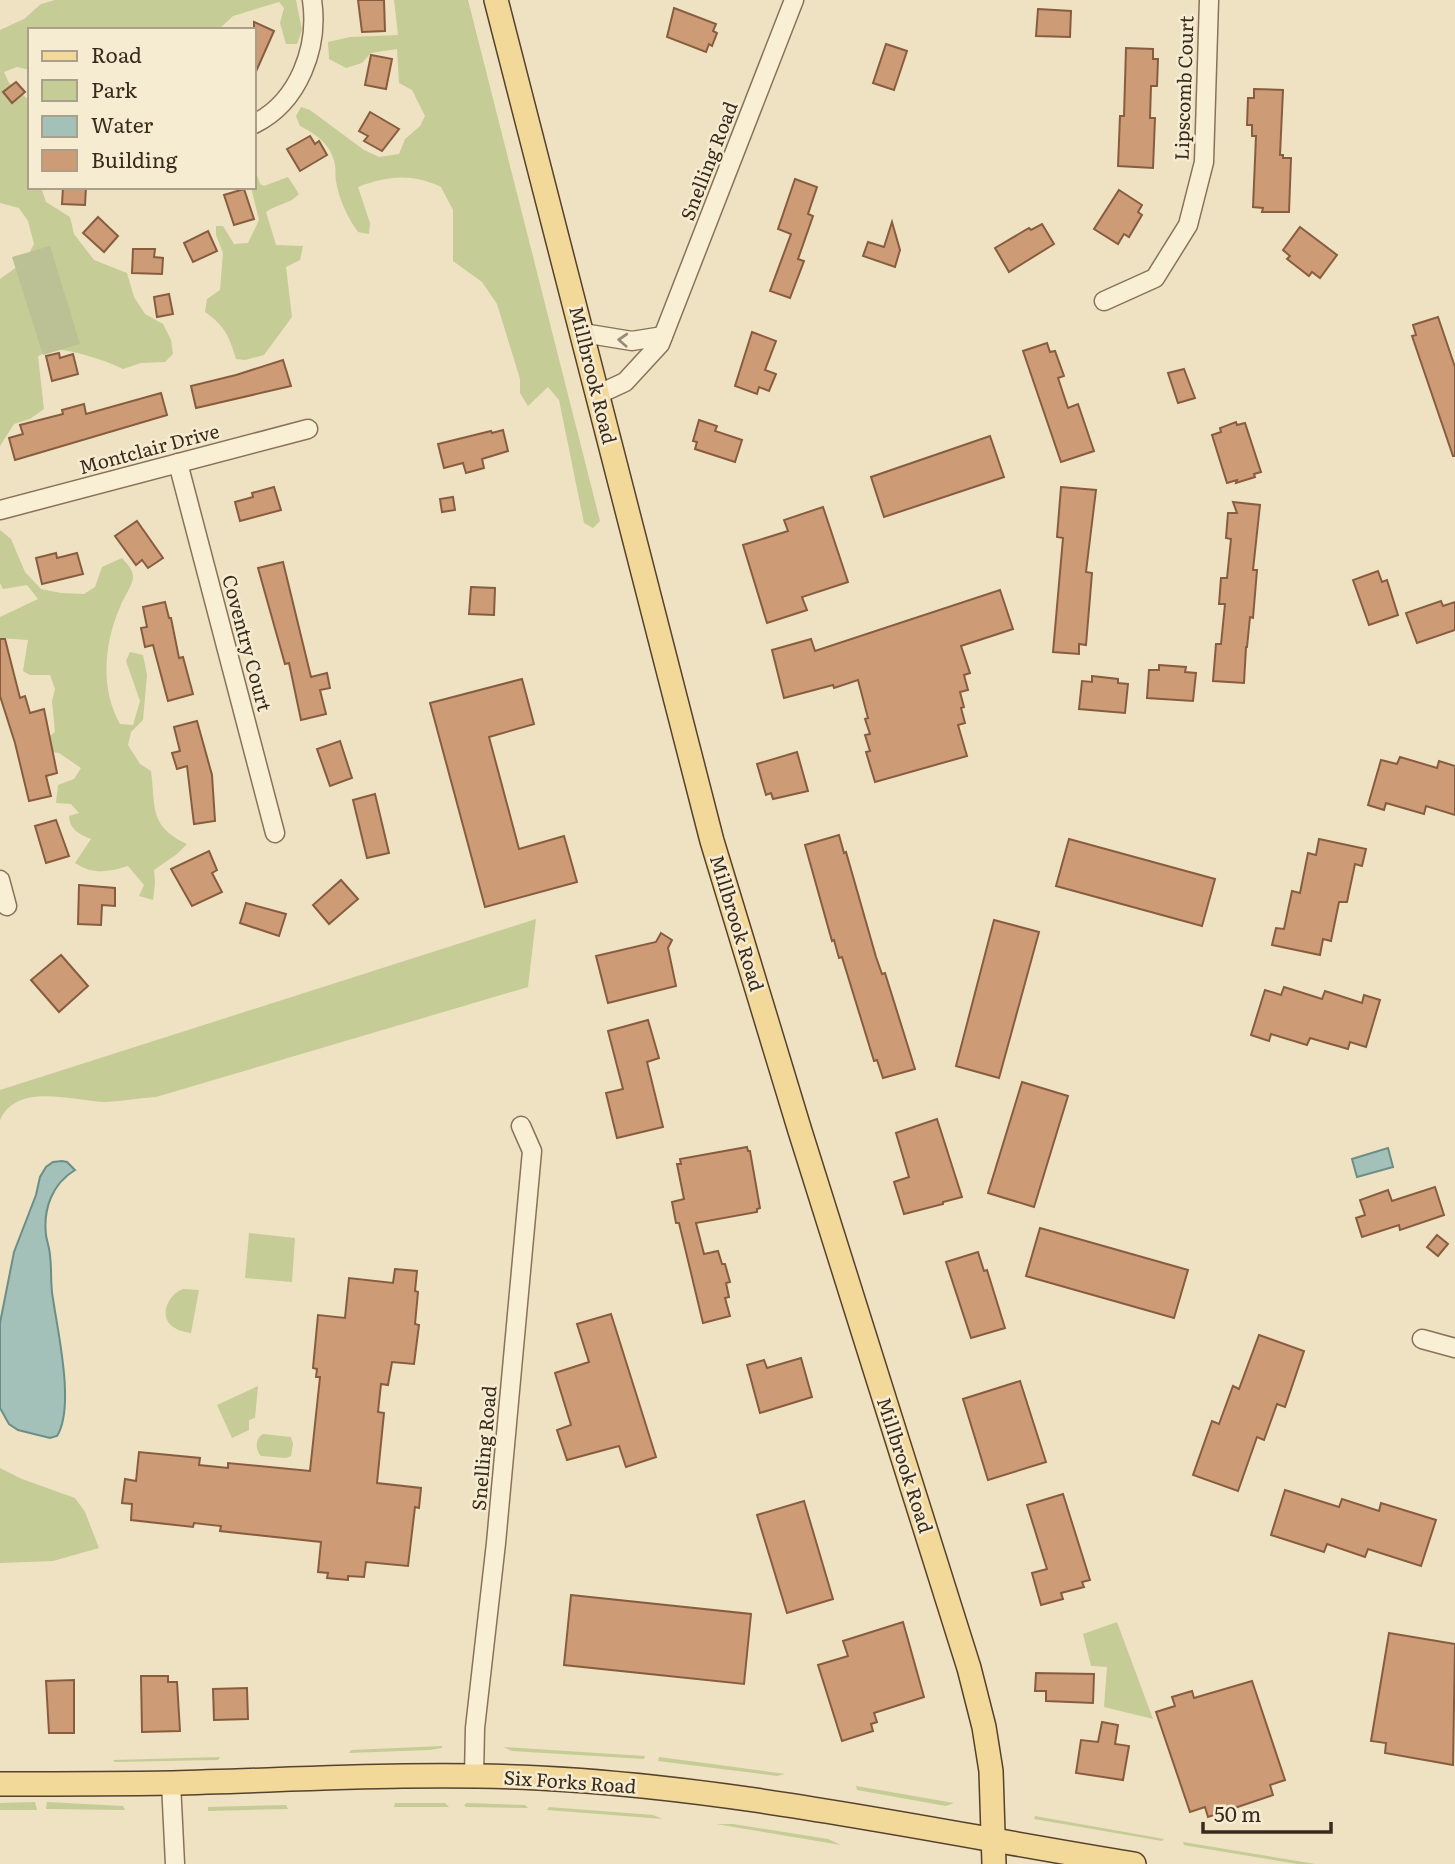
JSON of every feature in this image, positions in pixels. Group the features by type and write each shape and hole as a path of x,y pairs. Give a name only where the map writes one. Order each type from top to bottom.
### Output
{"main road":[{"name":"Millbrook Road","path":"496,0 599,394 679,717 725,885 970,1668 991,1771 994,1864"},
{"name":"Six Forks Road","path":"0,1784 172,1783 344,1777 539,1778 694,1792 798,1806 1134,1864"}],"street":[{"path":"256,123 271,113 295,85 307,63 314,34 312,0"},
{"name":"Snelling Road","path":"599,394 625,382 660,344 794,0"},
{"name":"Lipscomb Court","path":"1104,301 1155,278 1188,225 1204,162 1209,0"},
{"path":"583,333 632,341 663,336"},
{"name":"Montclair Drive","path":"0,510 308,429"},
{"name":"Coventry Court","path":"178,463 275,833"},
{"path":"0,880 7,906"},
{"name":"Snelling Road","path":"474,1776 475,1728 496,1543 532,1151 521,1126"},
{"path":"1422,1339 1455,1348"},
{"path":"172,1783 175,1864"}],"green space":[{"path":"55,0 296,0 302,30 297,44 286,44 280,23 284,8 279,2 233,16 220,28 28,28 28,70 17,67 4,72 9,83 28,99 28,189 42,189 46,202 70,217 74,234 94,260 127,273 134,297 145,314 163,324 171,340 173,354 165,362 141,363 123,369 69,351 52,350 38,356 44,409 30,419 14,424 0,446 0,279 25,261 34,244 28,221 19,208 0,203 0,30 24,19 41,4"},
{"path":"394,0 468,0 600,521 593,528 584,523 559,400 548,387 528,406 520,393 520,379 497,304 482,282 453,261 453,210 441,187 420,180 400,178 379,180 358,187 370,223 369,234 358,232 341,201 331,152 317,137 300,126 296,116 301,107 310,110 364,150 379,157 399,154 405,139 420,126 425,116 412,90 399,83 397,49 371,53 362,63 346,68 329,59 328,42 350,37 398,35"},
{"path":"256,172 260,184 264,186 288,177 299,194 266,212 276,245 303,246 300,260 286,267 292,317 264,355 245,360 236,359 225,332 205,312 207,299 220,290 223,253 216,235 216,226 223,226 234,244 248,243 259,220 251,189 256,189"},
{"path":"50,246 80,344 43,355 12,257"},
{"path":"0,530 11,539 25,572 41,589 84,594 95,587 102,567 122,558 132,572 131,584 121,603 110,636 106,666 109,696 120,724 133,725 140,701 126,661 130,652 143,655 147,675 143,720 131,732 128,745 140,764 151,771 160,823 187,844 154,870 153,900 139,896 144,885 128,866 101,871 75,863 91,839 71,825 69,816 79,813 71,804 56,803 58,785 74,779 81,768 59,753 45,751 40,743 55,732 52,701 55,689 50,675 30,675 23,671 28,640 0,638 0,617 38,599 27,585 3,589 0,583"},
{"path":"536,919 528,987 156,1097 106,1102 33,1097 8,1108 0,1120 0,1090"},
{"path":"249,1233 295,1238 292,1282 245,1278"},
{"path":"183,1289 199,1290 191,1333 170,1324 166,1313 169,1301"},
{"path":"258,1386 255,1418 249,1420 249,1430 232,1438 217,1405"},
{"path":"263,1434 291,1437 291,1456 261,1456 257,1444 258,1438"},
{"path":"0,1468 75,1498 85,1512 99,1548 53,1561 0,1563"},
{"path":"1117,1622 1153,1719 1104,1707 1107,1667 1091,1666 1083,1634"},
{"path":"442,1746 429,1750 349,1753 351,1750"},
{"path":"503,1747 645,1756 644,1759 512,1751"},
{"path":"220,1757 218,1760 113,1760"},
{"path":"659,1757 785,1774 777,1776 658,1761"},
{"path":"856,1786 954,1803 946,1806 857,1790"},
{"path":"35,1802 37,1810 0,1810 0,1803"},
{"path":"47,1802 123,1806 125,1810 46,1809"},
{"path":"395,1803 445,1803 449,1807 394,1807"},
{"path":"286,1805 288,1809 208,1811 208,1807"},
{"path":"464,1805 525,1805 528,1808 466,1807"},
{"path":"549,1807 653,1815 663,1819 547,1810"},
{"path":"1035,1816 1164,1839 1162,1841 1034,1819"},
{"path":"716,1824 733,1824 828,1839 841,1845"},
{"path":"1183,1842 1315,1864 1298,1864 1189,1846"}],"water":[{"path":"1388,1148 1393,1167 1357,1177 1352,1159"},
{"path":"62,1161 75,1170 60,1182 55,1190 45,1225 65,1389 62,1423 57,1436 50,1438 18,1430 9,1424 0,1408 0,1323 14,1252 36,1195 40,1177 46,1167 53,1162"}],"building":[{"path":"358,0 384,0 385,31 362,32"},
{"path":"674,8 716,24 713,31 717,33 712,46 709,44 706,52 667,37"},
{"path":"1038,9 1071,11 1070,37 1036,36"},
{"path":"254,22 274,31 256,72 256,28"},
{"path":"886,44 907,51 894,90 873,83"},
{"path":"1126,48 1153,49 1153,59 1158,59 1157,86 1151,86 1150,118 1155,118 1153,168 1118,166 1120,116 1124,116"},
{"path":"371,55 392,59 386,89 365,85"},
{"path":"16,82 25,92 12,103 3,92"},
{"path":"1254,89 1283,90 1280,155 1283,155 1283,158 1291,158 1289,212 1262,212 1263,208 1253,207 1256,136 1252,136 1252,125 1247,125 1248,98 1254,98"},
{"path":"370,112 399,129 382,151 364,141 368,136 359,131"},
{"path":"310,136 315,144 319,141 327,155 300,171 287,149"},
{"path":"795,179 817,187 808,214 813,216 798,259 804,261 790,298 770,291 791,234 778,229"},
{"path":"63,189 86,189 85,205 62,204"},
{"path":"244,189 254,219 234,225 224,195"},
{"path":"1119,190 1142,205 1138,212 1142,215 1129,237 1124,234 1118,244 1094,229"},
{"path":"98,217 118,236 104,252 83,233"},
{"path":"892,222 900,250 895,267 863,256 868,242 884,247"},
{"path":"1042,224 1054,244 1009,272 995,248 1029,228 1031,230"},
{"path":"1300,227 1337,255 1320,278 1312,272 1309,276 1287,259 1290,256 1283,250"},
{"path":"208,231 217,251 193,262 184,243"},
{"path":"133,249 155,249 154,257 163,258 162,274 132,273"},
{"path":"169,294 173,314 157,317 154,297"},
{"path":"1438,317 1455,367 1455,456 1412,336 1416,335 1413,325"},
{"path":"752,332 776,341 765,370 776,374 769,391 759,387 757,394 735,386"},
{"path":"1047,343 1050,352 1055,351 1064,376 1058,378 1068,408 1078,404 1094,451 1061,462 1023,351"},
{"path":"59,353 60,358 73,354 78,374 52,381 46,356"},
{"path":"283,360 291,386 196,408 191,386"},
{"path":"1184,369 1195,398 1178,403 1168,373"},
{"path":"161,393 167,415 15,460 9,438 23,434 20,425 63,414 62,410 84,404 86,414"},
{"path":"699,420 717,426 715,431 742,440 735,462 695,449 697,442 693,441"},
{"path":"1236,422 1237,425 1245,423 1261,472 1254,474 1255,477 1227,483 1212,435 1221,432 1220,428"},
{"path":"503,430 508,451 482,459 484,468 466,473 463,463 444,468 438,444"},
{"path":"990,436 1004,477 884,517 871,477"},
{"path":"274,487 281,510 240,521 235,502 253,497 252,493"},
{"path":"1061,487 1096,490 1086,572 1092,573 1086,645 1079,644 1079,654 1053,652 1063,538 1057,537"},
{"path":"453,497 455,510 442,512 440,499"},
{"path":"1233,502 1260,505 1253,570 1257,570 1253,618 1250,617 1244,683 1213,681 1216,644 1221,644 1225,604 1219,604 1221,578 1227,578 1231,539 1226,538 1228,513 1237,513"},
{"path":"823,507 848,582 802,597 807,610 767,623 743,545 788,531 784,520"},
{"path":"137,521 163,558 148,568 142,560 136,565 115,536"},
{"path":"56,553 57,558 77,553 83,574 42,584 36,558"},
{"path":"283,562 311,677 327,673 330,688 320,690 326,714 301,720 289,663 285,664 258,568"},
{"path":"1378,571 1382,582 1387,580 1398,615 1369,625 1353,580"},
{"path":"471,587 495,588 494,615 469,614"},
{"path":"1000,590 1013,629 961,646 970,673 964,675 968,690 960,692 965,723 958,725 967,756 875,782 866,752 870,751 865,735 870,734 858,680 834,688 833,685 784,698 772,650 811,639 815,651"},
{"path":"1441,601 1443,606 1455,602 1455,630 1417,643 1406,613"},
{"path":"165,602 179,658 183,657 193,694 168,701 153,645 145,647 141,628 147,627 143,607"},
{"path":"0,639 5,639 20,698 25,696 30,713 44,709 57,773 46,776 51,796 29,801 0,696"},
{"path":"1159,665 1186,667 1185,672 1196,673 1193,701 1147,698 1149,670 1159,670"},
{"path":"1092,676 1118,679 1118,683 1128,684 1125,713 1079,709 1082,681 1092,682"},
{"path":"522,679 534,724 489,737 519,849 564,836 577,882 485,907 430,703"},
{"path":"197,721 212,775 215,821 194,824 187,766 177,769 172,753 180,751 174,727"},
{"path":"340,741 352,778 330,786 317,749"},
{"path":"797,752 808,791 773,799 771,793 766,795 757,764"},
{"path":"1400,757 1437,768 1439,761 1455,766 1455,815 1426,806 1424,814 1386,803 1384,810 1368,805 1381,760 1397,764"},
{"path":"375,794 389,853 367,858 353,800"},
{"path":"56,820 69,856 46,863 35,826"},
{"path":"839,835 876,957 882,974 885,973 915,1069 883,1078 877,1060 874,1061 842,957 839,958 834,940 832,941 805,845"},
{"path":"1069,839 1215,879 1202,926 1056,886"},
{"path":"1319,839 1366,849 1362,866 1355,864 1347,902 1339,902 1331,941 1323,939 1320,955 1272,945 1276,928 1284,929 1292,891 1300,893 1308,853 1316,855"},
{"path":"209,851 217,870 212,873 222,892 192,906 171,869"},
{"path":"341,880 358,899 329,924 313,905"},
{"path":"79,885 115,888 115,906 102,905 101,925 78,924"},
{"path":"246,903 286,914 279,936 240,923"},
{"path":"994,920 1039,932 999,1078 956,1066"},
{"path":"661,933 672,940 668,948 676,986 608,1003 596,956 656,942"},
{"path":"61,955 88,986 59,1012 31,980"},
{"path":"1284,987 1322,999 1325,991 1362,1003 1364,995 1380,1000 1366,1047 1350,1042 1348,1049 1310,1038 1307,1045 1271,1034 1269,1041 1251,1035 1265,990 1281,995"},
{"path":"648,1020 659,1058 647,1062 663,1127 617,1138 606,1093 623,1089 608,1031"},
{"path":"1022,1082 1068,1096 1034,1207 988,1193"},
{"path":"937,1119 962,1197 904,1214 894,1182 909,1177 896,1133"},
{"path":"747,1147 750,1151 760,1208 757,1212 696,1223 704,1254 718,1251 730,1282 726,1283 729,1297 725,1298 730,1316 703,1323 672,1202 684,1199 677,1164 681,1164 680,1159"},
{"path":"1435,1187 1444,1215 1400,1230 1399,1225 1362,1237 1356,1218 1365,1215 1360,1200 1388,1190 1392,1201"},
{"path":"1040,1228 1188,1270 1174,1318 1026,1276"},
{"path":"1437,1235 1448,1244 1438,1256 1427,1247"},
{"path":"978,1252 984,1271 987,1270 1005,1328 971,1338 946,1262"},
{"path":"395,1269 417,1271 415,1324 419,1325 414,1364 392,1362 388,1385 381,1384 378,1412 384,1413 377,1483 421,1488 419,1508 415,1507 408,1566 366,1562 364,1577 348,1576 348,1580 327,1578 328,1573 318,1572 321,1542 220,1531 221,1526 194,1523 193,1527 131,1520 132,1504 122,1503 125,1479 136,1481 139,1452 200,1458 199,1465 228,1468 228,1463 310,1471 320,1377 316,1377 317,1369 313,1368 318,1315 345,1318 349,1278 393,1283"},
{"path":"611,1314 656,1457 626,1467 619,1446 567,1460 557,1430 571,1425 555,1373 589,1362 577,1324"},
{"path":"1259,1335 1304,1351 1285,1407 1277,1404 1264,1440 1257,1437 1238,1491 1193,1475 1212,1421 1219,1424 1233,1386 1239,1389"},
{"path":"801,1358 812,1397 760,1413 747,1365 764,1360 767,1368"},
{"path":"1020,1381 1046,1462 988,1480 963,1399"},
{"path":"1285,1490 1339,1507 1342,1499 1379,1511 1381,1503 1436,1520 1421,1566 1368,1549 1365,1557 1327,1544 1324,1552 1271,1535"},
{"path":"1063,1494 1090,1580 1082,1582 1084,1587 1061,1593 1063,1599 1041,1605 1032,1573 1047,1569 1027,1505"},
{"path":"804,1501 833,1599 787,1613 757,1515"},
{"path":"571,1595 751,1614 744,1684 564,1665"},
{"path":"903,1622 924,1697 874,1713 877,1722 871,1724 873,1731 842,1741 818,1665 848,1656 843,1641"},
{"path":"1389,1633 1455,1644 1453,1765 1385,1753 1386,1743 1371,1741"},
{"path":"1036,1673 1094,1674 1093,1703 1046,1701 1046,1691 1035,1691"},
{"path":"141,1676 168,1676 168,1682 177,1682 180,1731 142,1732"},
{"path":"74,1680 74,1733 49,1733 46,1681"},
{"path":"1252,1681 1285,1780 1270,1785 1273,1795 1208,1817 1205,1807 1190,1812 1156,1712 1175,1706 1172,1697 1192,1691 1194,1698"},
{"path":"247,1688 248,1719 214,1720 213,1689"},
{"path":"1102,1722 1118,1725 1115,1744 1129,1746 1123,1780 1076,1773 1081,1740 1098,1742"}]}
